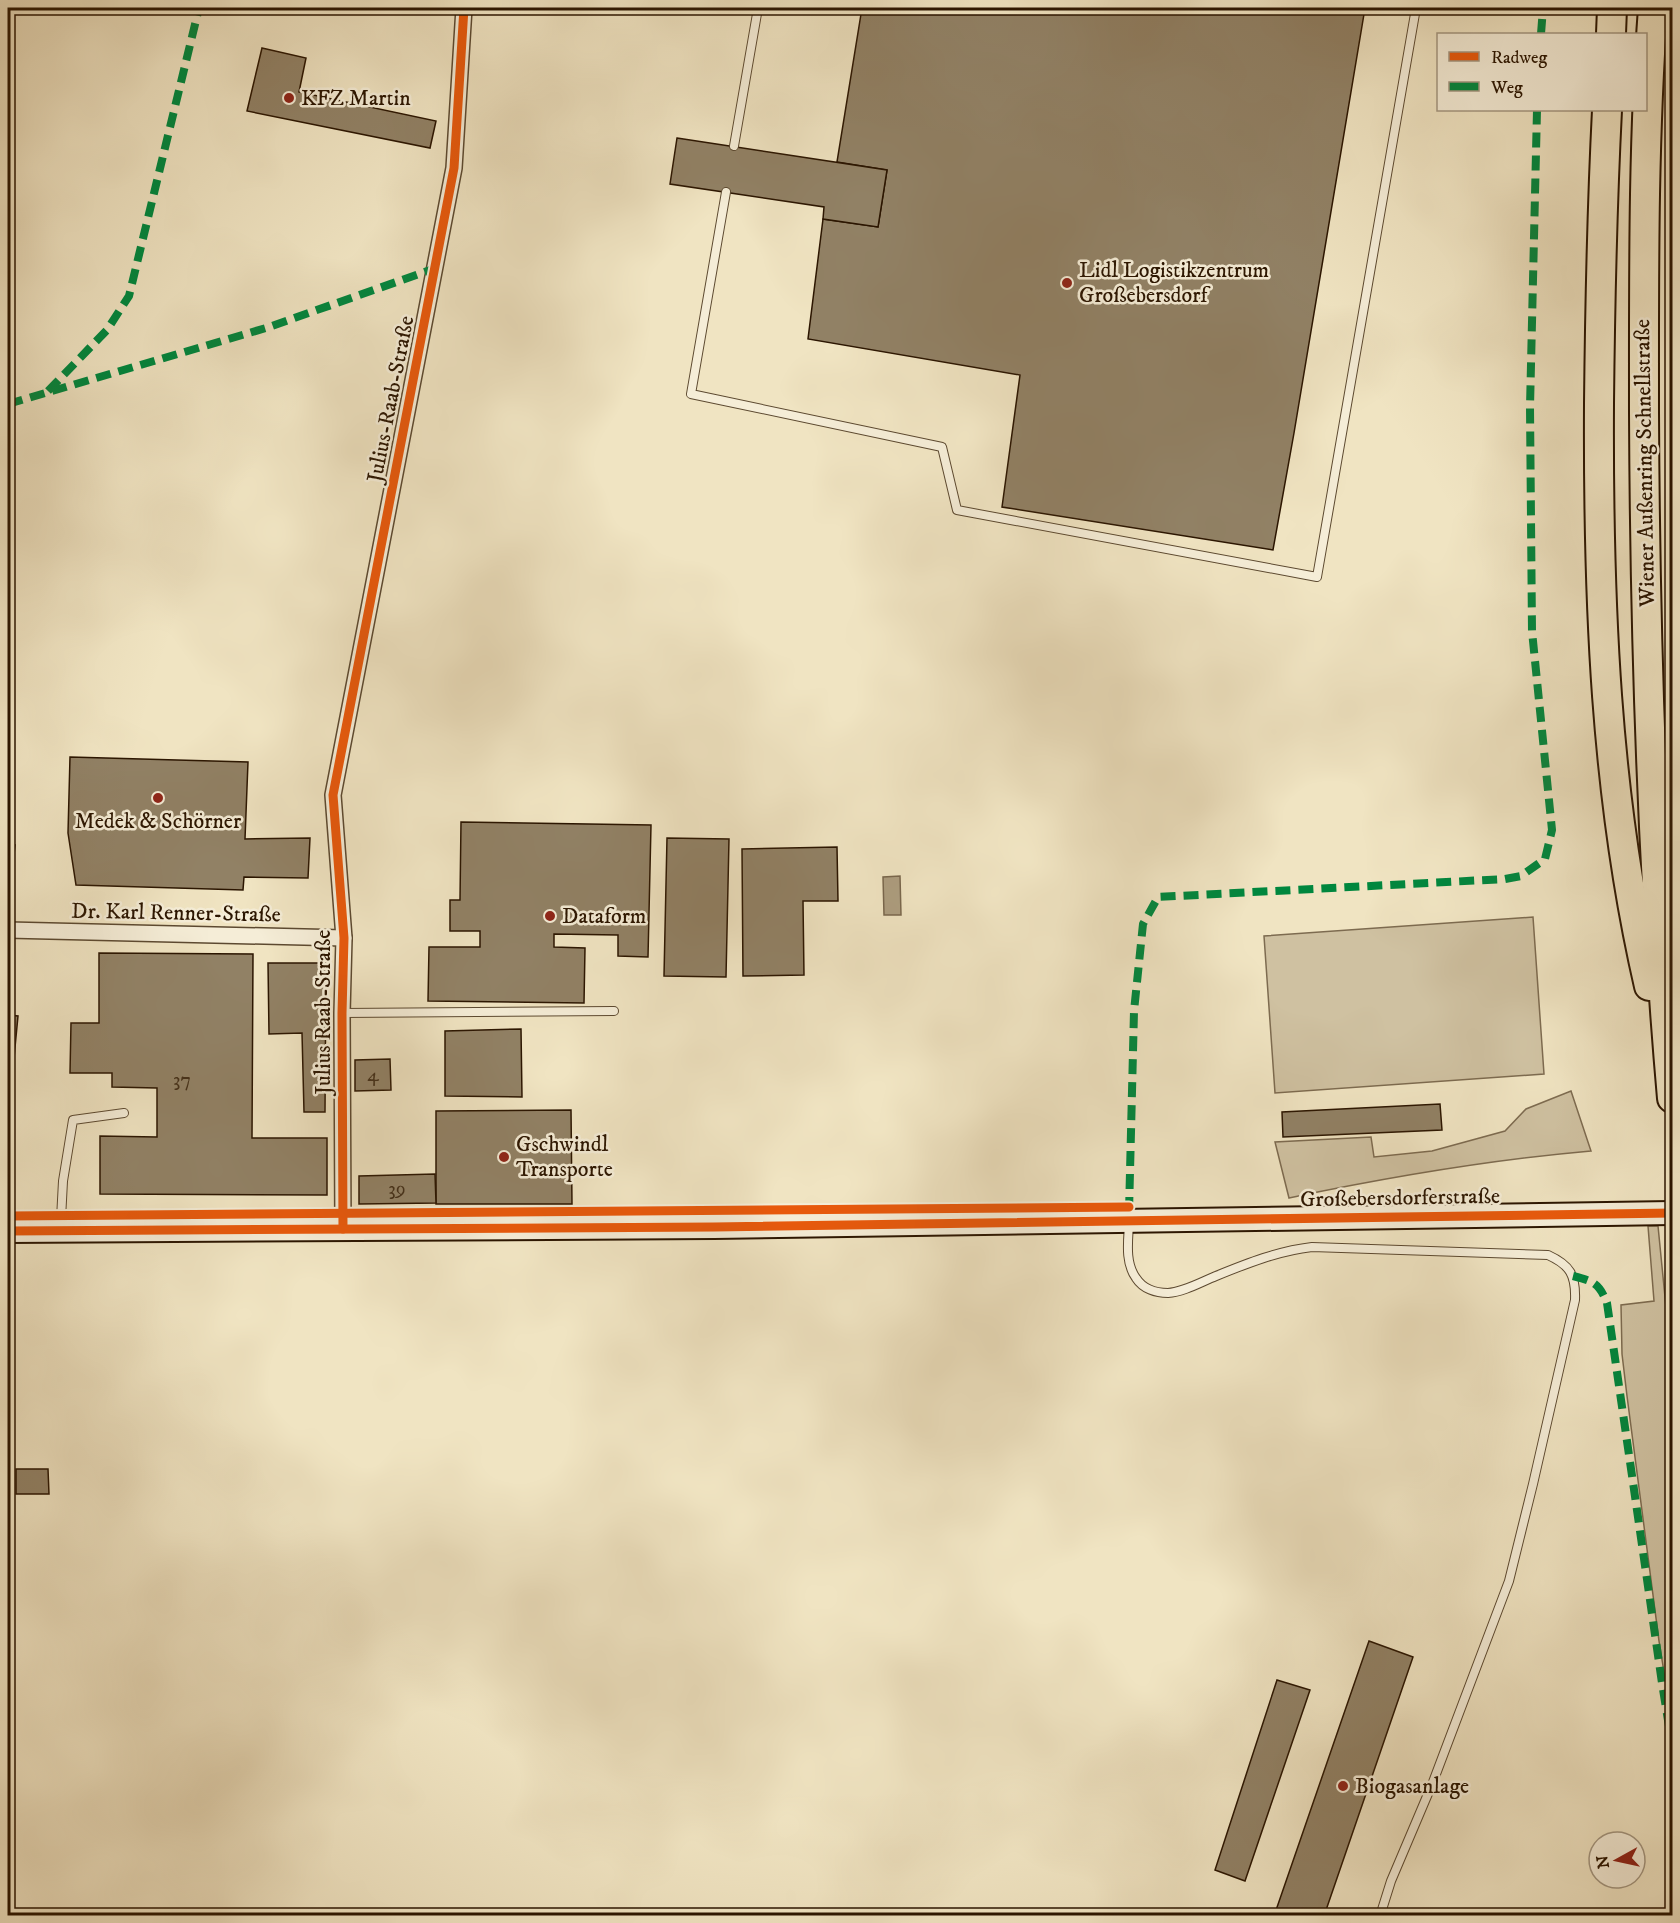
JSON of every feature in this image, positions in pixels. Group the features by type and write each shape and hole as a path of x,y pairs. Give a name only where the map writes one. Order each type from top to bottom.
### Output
{"highway":[{"path":"1611,33 1612,8"},
{"name":"Wiener Außenring Schnellstraße","path":"1653,8 1646,205 1644,502 1655,857 1664,1014 1672,1088"},
{"path":"1607,111 1602,209 1599,503 1605,675 1627,882 1672,1088"}],"street":[{"name":"Julius-Raab-Straße","path":"333,795 454,168 464,8"},
{"name":"Julius Raab-Straße","path":"333,795 344,938 343,1221"},
{"name":"Dr. Karl Renner-Straße","path":"8,930 344,938"},
{"name":"Großebersdorferstraße","path":"8,1231 61,1223 343,1221 714,1227 1129,1223 1672,1213"}],"lane":[{"path":"734,146 758,8"},
{"path":"726,192 691,394 942,447 957,510 1317,577 1416,8"},
{"path":"342,1013 614,1011"},
{"path":"61,1223 63,1181 73,1120 124,1113"},
{"path":"1129,1223 1128,1256 1131,1268 1136,1279 1145,1287 1156,1292 1177,1291 1278,1252 1312,1247 1548,1255 1566,1265 1573,1276 1576,1287 1575,1300 1509,1581 1433,1782 1391,1881 1380,1916"}],"shaded area":[{"path":"900,876 901,915 884,915 883,877"},
{"path":"1533,917 1544,1074 1275,1093 1264,936"},
{"path":"1571,1091 1591,1151 1439,1170 1289,1198 1275,1142 1371,1137 1374,1157 1432,1151 1505,1131 1526,1109"},
{"path":"1648,1226 1658,1226 1672,1368 1672,1722 1659,1641 1622,1354 1621,1305 1654,1301"}],"building":[{"name":"Lidl Logistikzentrum Großebersdorf","path":"862,8 1365,8 1273,550 1002,507 1020,375 808,339 823,219 878,227 887,170 837,162"},
{"path":"262,48 306,58 299,92 436,121 430,148 247,111"},
{"path":"677,138 887,170 878,227 823,219 824,207 670,184"},
{"name":"Medek & Schörner","path":"70,757 248,762 245,839 310,838 308,878 244,877 243,890 76,885 68,833"},
{"name":"Dataform","path":"461,822 651,825 648,957 618,956 618,935 554,934 554,947 585,948 584,1003 428,1001 429,947 480,947 480,931 450,931 450,900 460,900"},
{"path":"667,838 729,839 726,977 664,976"},
{"path":"8,844 15,845 11,883 8,883"},
{"path":"837,847 838,901 803,901 804,975 743,976 742,849"},
{"path":"99,953 253,954 252,1138 327,1138 327,1195 100,1194 100,1136 157,1137 157,1088 112,1087 112,1073 70,1073 71,1023 99,1023"},
{"path":"268,963 326,963 325,1112 304,1112 302,1033 269,1034"},
{"path":"8,1015 18,1016 14,1058 8,1057"},
{"path":"521,1029 522,1097 445,1096 445,1031"},
{"path":"390,1059 391,1090 355,1091 355,1060"},
{"path":"1440,1104 1442,1130 1283,1137 1282,1112"},
{"name":"Gschwindl Transporte","path":"571,1110 572,1204 436,1204 436,1111"},
{"path":"435,1174 436,1203 359,1204 359,1176"},
{"path":"16,1469 48,1469 49,1494 16,1494"},
{"name":"Biogasanlage","path":"1369,1641 1413,1657 1324,1916 1274,1916"},
{"path":"1277,1680 1310,1690 1245,1881 1215,1870"}],"marked path":[{"path":"48,391 107,330 129,296 199,8"},
{"path":"1541,33 1543,8"},
{"path":"1129,1212 1134,1011 1143,924 1158,897 1505,879 1521,876 1545,859 1552,830 1532,631 1530,407 1537,111"},
{"path":"8,404 266,328 436,268"},
{"path":"1573,1276 1598,1287 1607,1303 1672,1745"}],"cycle path":[{"path":"343,1229 344,938 333,795 454,168 464,8"},
{"path":"8,1216 1129,1207"},
{"path":"8,1231 714,1227 1672,1213"}],"place":[{"name":"KFZ Martin","path":"289,98"},
{"name":"Lidl Logistikzentrum Großebersdorf","path":"1067,283"},
{"name":"Medek & Schörner","path":"158,798"},
{"name":"Dataform","path":"550,916"},
{"name":"Gschwindl Transporte","path":"504,1157"},
{"name":"Biogasanlage","path":"1343,1786"}]}
